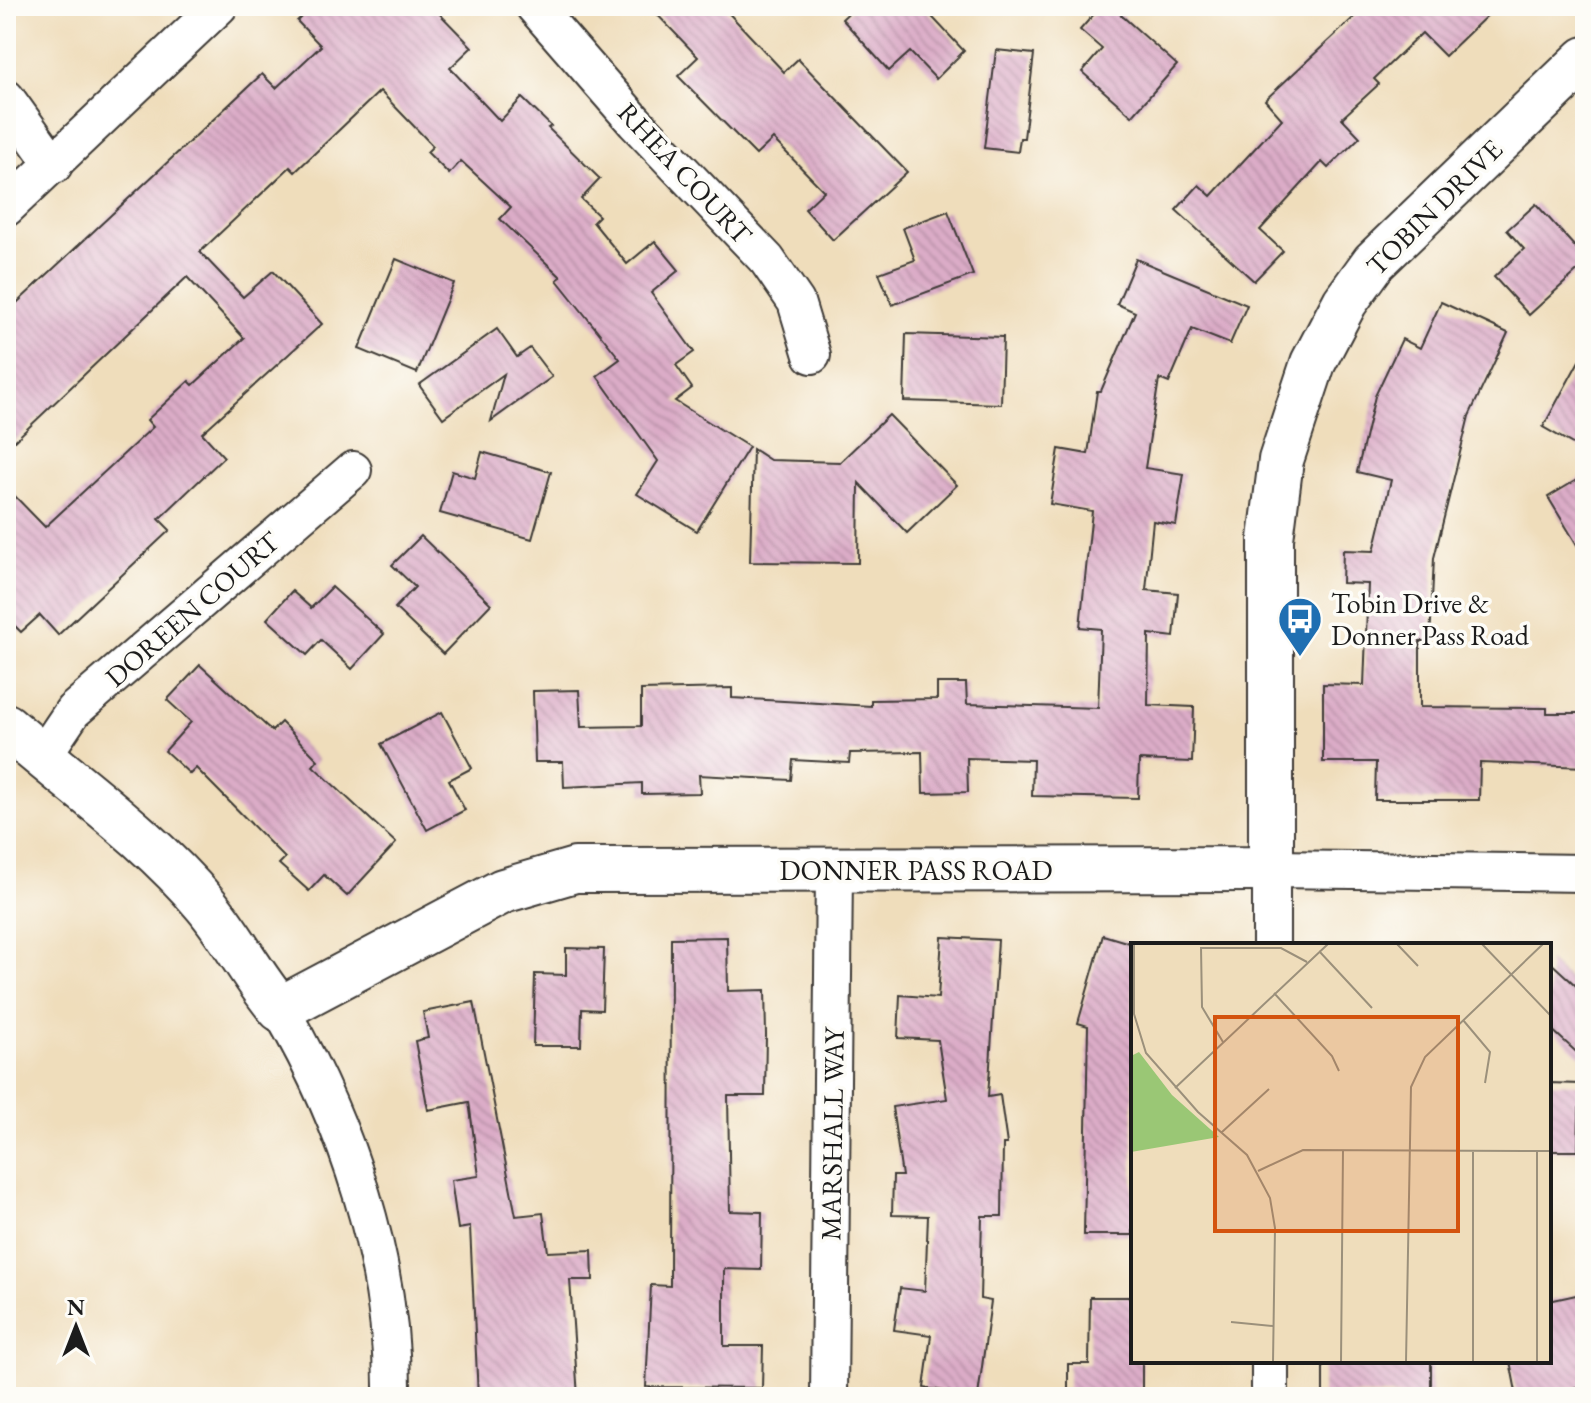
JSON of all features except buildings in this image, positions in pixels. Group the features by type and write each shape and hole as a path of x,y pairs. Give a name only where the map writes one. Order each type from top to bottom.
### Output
{"street":[{"path":"6,208 219,6"},
{"name":"RHEA COURT","path":"534,6 635,122 767,260 796,302 812,355"},
{"name":"TOBIN DRIVE","path":"1271,943 1271,539 1281,460 1313,363 1345,302 1374,262 1585,59"},
{"path":"6,98 54,165"},
{"name":"DOREEN COURT","path":"42,757 73,711 353,470"},
{"path":"6,726 115,817 206,905 253,977 280,1009 311,1063 360,1188 383,1283 392,1397"},
{"name":"DONNER PASS ROAD","path":"280,1009 503,891 575,870 1271,869 1585,873"},
{"name":"MARSHALL WAY","path":"829,1397 834,870"},
{"path":"1270,1363 1270,1397"}],"place":[{"name":"Tobin Drive & Donner Pass Road","path":"1300,658"}]}
